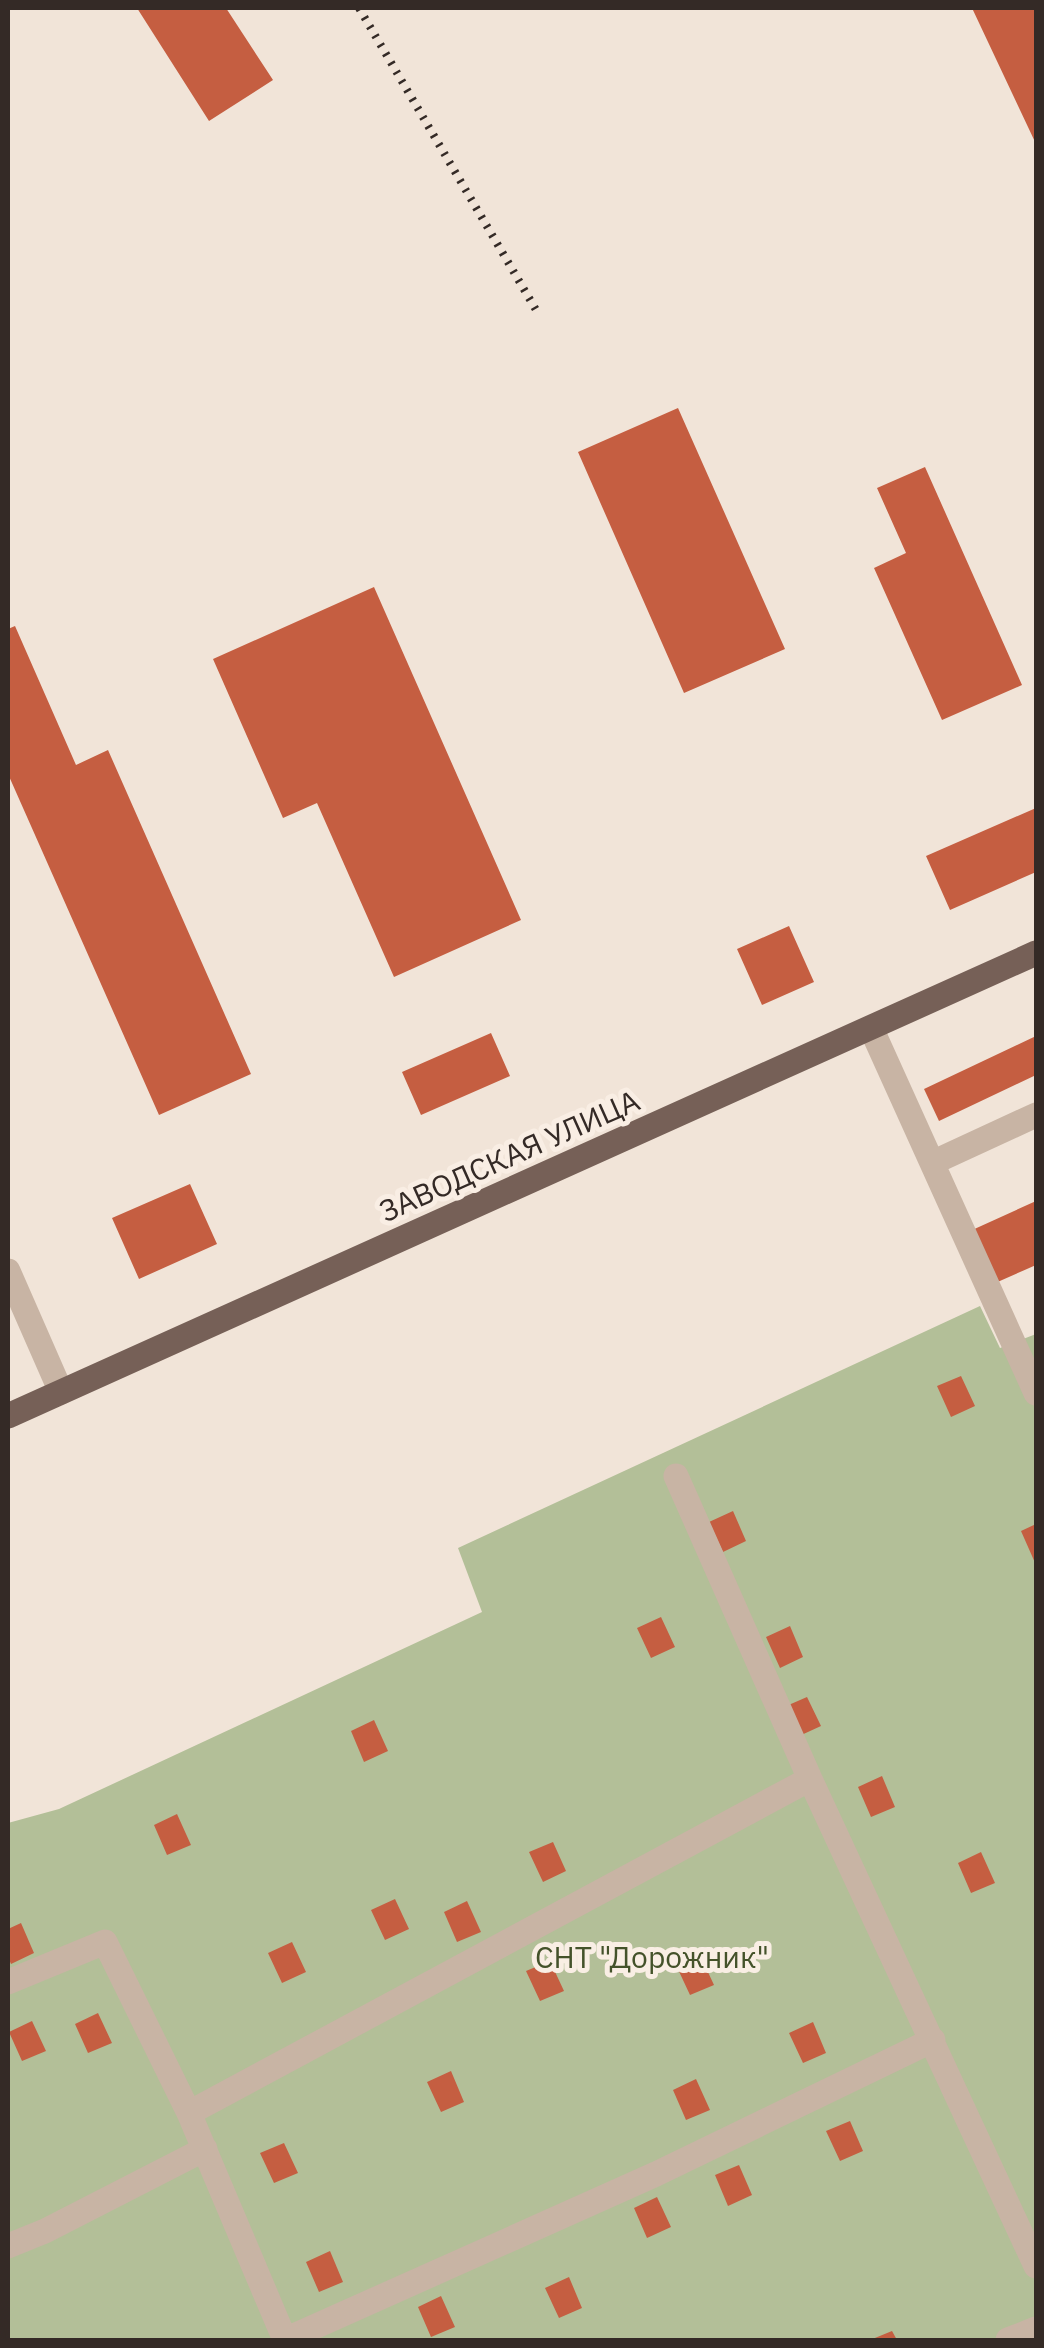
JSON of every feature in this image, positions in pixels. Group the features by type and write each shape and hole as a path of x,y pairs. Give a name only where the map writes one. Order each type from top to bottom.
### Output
{"main road":[{"name":"ЗАВОДСКАЯ УЛИЦА","path":"8,1416 1036,954"}],"lane":[{"path":"871,1028 1036,1393"},
{"path":"932,1163 1036,1115"},
{"path":"8,1271 60,1392"},
{"path":"676,1476 810,1780 1036,2266"},
{"path":"188,2113 810,1780"},
{"path":"8,1982 106,1942 188,2113 285,2340 656,2174 933,2040"},
{"path":"8,2246 44,2232 204,2149"},
{"path":"1008,2340 1036,2329"}],"green space":[{"name":"СНТ \"Дорожник\"","path":"980,1306 1000,1348 1036,1334 1036,2340 8,2340 8,1823 59,1809 482,1612 458,1548"}],"building":[{"path":"137,8 226,8 273,80 209,121"},
{"path":"972,8 1036,8 1036,144"},
{"path":"678,408 785,649 684,693 578,452"},
{"path":"925,467 1022,685 942,720 874,568 906,553 877,488"},
{"path":"374,587 521,920 394,977 317,803 283,818 213,659"},
{"path":"15,626 76,765 108,750 251,1074 159,1115 8,774 8,629"},
{"path":"1036,808 1036,872 950,910 926,856"},
{"path":"789,926 814,982 762,1005 737,949"},
{"path":"491,1033 510,1076 421,1115 402,1072"},
{"path":"1036,1036 1036,1075 939,1121 924,1089"},
{"path":"190,1184 217,1244 139,1279 112,1218"},
{"path":"1036,1201 1036,1265 993,1284 970,1231"},
{"path":"961,1376 975,1406 951,1417 937,1386"},
{"path":"733,1511 746,1541 723,1552 709,1522"},
{"path":"1036,1524 1036,1565 1021,1531"},
{"path":"661,1617 675,1647 651,1658 637,1628"},
{"path":"790,1626 803,1657 780,1668 766,1637"},
{"path":"807,1697 821,1726 797,1737 784,1707"},
{"path":"374,1720 388,1751 364,1762 351,1731"},
{"path":"882,1776 895,1807 871,1817 858,1787"},
{"path":"177,1814 191,1845 167,1855 154,1825"},
{"path":"553,1842 566,1871 543,1882 529,1852"},
{"path":"981,1852 995,1883 971,1893 958,1863"},
{"path":"395,1899 409,1929 385,1940 371,1910"},
{"path":"467,1901 481,1932 457,1942 444,1912"},
{"path":"21,1923 34,1953 11,1964 8,1929"},
{"path":"292,1942 306,1972 282,1983 268,1953"},
{"path":"700,1955 714,1985 690,1995 676,1965"},
{"path":"550,1961 564,1991 540,2001 526,1971"},
{"path":"98,2013 112,2043 88,2053 75,2024"},
{"path":"32,2021 46,2051 22,2061 9,2032"},
{"path":"813,2022 826,2053 803,2063 789,2033"},
{"path":"451,2071 464,2102 441,2112 427,2082"},
{"path":"696,2079 710,2110 686,2120 673,2090"},
{"path":"850,2121 863,2151 840,2161 826,2131"},
{"path":"284,2143 298,2173 274,2183 260,2153"},
{"path":"739,2165 752,2195 728,2206 715,2175"},
{"path":"657,2197 671,2227 647,2238 634,2208"},
{"path":"330,2251 343,2282 319,2292 306,2262"},
{"path":"569,2277 582,2308 559,2318 545,2288"},
{"path":"441,2296 455,2327 431,2337 418,2307"},
{"path":"892,2331 897,2340 870,2340"}],"railway":[{"path":"359,8 539,315"}]}
